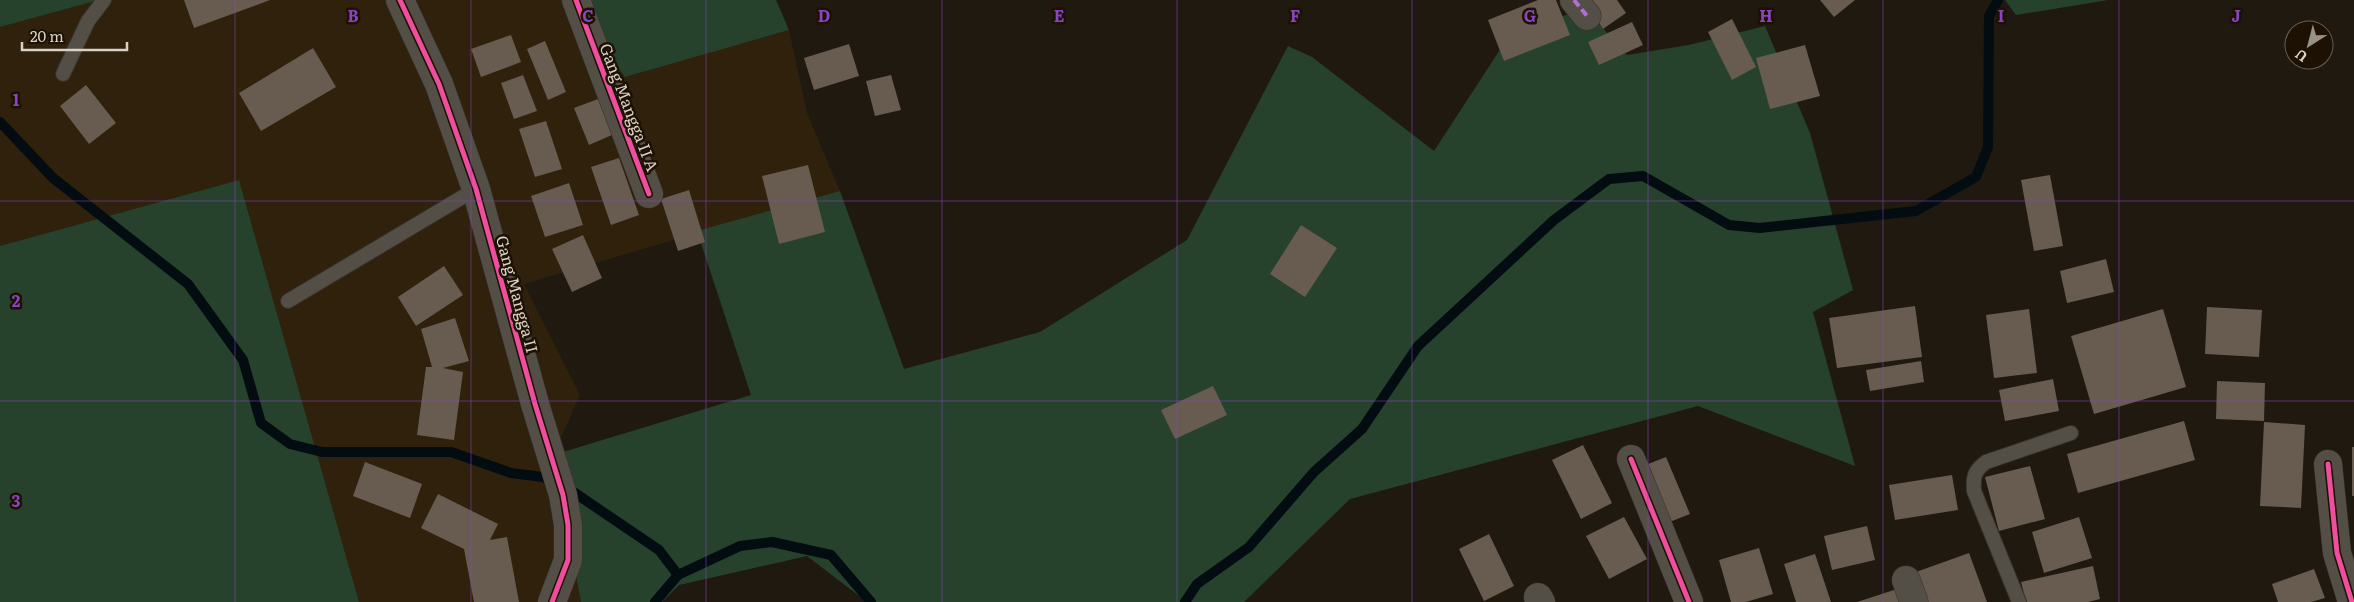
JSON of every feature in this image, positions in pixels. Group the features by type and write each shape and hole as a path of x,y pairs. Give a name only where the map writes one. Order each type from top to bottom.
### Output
{"street":[{"name":"Gang Mangga II","path":"400,0 439,84 476,189 535,404 563,495 568,525 568,560 552,602"},
{"name":"Gang Mangga II A","path":"576,0 649,194"},
{"path":"1631,459 1689,602"},
{"path":"2328,464 2337,553 2352,602"}],"lane":[{"path":"63,74 88,21 104,0"},
{"path":"288,302 476,189"},
{"path":"2019,602 1974,491 1973,479 1977,469 1986,462 2071,433"}],"shaded area":[{"path":"99,0 569,0 625,77 789,30 807,113 840,191 524,284 580,395 553,455 581,602 359,602 239,180 0,246 0,27"}],"green space":[{"path":"0,0 99,0 0,27"},
{"path":"569,0 776,0 789,30 625,77"},
{"path":"2005,0 2108,0 2016,15"},
{"path":"1584,7 1627,55 1689,45 1765,26 1810,133 1853,290 1813,312 1855,466 1698,406 1350,499 1244,602 867,602 807,556 679,585 662,602 581,602 553,455 751,395 697,231 840,191 904,369 1040,332 1187,240 1288,46 1312,57 1434,151 1505,42"},
{"path":"239,180 359,602 0,602 0,246"}],"building":[{"path":"184,0 270,0 194,28"},
{"path":"1538,0 1556,0 1570,35 1504,61 1488,20"},
{"path":"1585,0 1617,0 1626,13 1603,29"},
{"path":"1820,0 1855,0 1834,17"},
{"path":"1732,19 1756,67 1732,80 1708,32"},
{"path":"1632,22 1643,45 1599,65 1588,42"},
{"path":"511,35 521,62 481,77 471,49"},
{"path":"545,41 566,92 548,100 527,49"},
{"path":"849,44 859,76 814,90 804,58"},
{"path":"1805,45 1820,96 1770,109 1756,58"},
{"path":"313,48 336,87 261,131 239,93"},
{"path":"523,75 537,111 514,119 501,83"},
{"path":"891,75 901,110 875,116 866,81"},
{"path":"86,85 116,123 89,144 60,106"},
{"path":"598,99 612,135 589,145 574,108"},
{"path":"546,121 562,169 535,177 519,129"},
{"path":"619,158 639,215 611,225 591,167"},
{"path":"808,165 825,232 779,244 762,176"},
{"path":"2050,175 2063,246 2034,251 2021,180"},
{"path":"569,183 583,225 545,237 531,196"},
{"path":"689,190 705,242 678,251 661,199"},
{"path":"1301,225 1337,248 1305,297 1270,274"},
{"path":"583,235 602,278 572,292 552,249"},
{"path":"2106,259 2114,292 2067,303 2060,271"},
{"path":"444,266 463,295 416,326 398,297"},
{"path":"1915,306 1922,357 1837,368 1829,318"},
{"path":"2207,307 2262,310 2259,357 2205,354"},
{"path":"2029,309 2037,373 1994,378 1986,315"},
{"path":"2163,309 2186,387 2094,414 2071,336"},
{"path":"455,318 469,361 443,368 463,372 454,440 417,435 426,367 432,367 421,329"},
{"path":"1921,361 1924,382 1870,391 1866,370"},
{"path":"2053,379 2059,411 2005,421 1999,390"},
{"path":"2217,381 2265,383 2264,421 2216,419"},
{"path":"1213,386 1227,415 1175,439 1161,410"},
{"path":"2184,421 2195,460 2078,493 2067,454"},
{"path":"2264,422 2305,425 2301,508 2260,506"},
{"path":"1583,445 1612,503 1581,519 1552,460"},
{"path":"2352,447 2354,447 2354,496 2352,496"},
{"path":"1666,457 1690,514 1667,523 1643,466"},
{"path":"365,462 422,484 410,518 353,496"},
{"path":"2030,466 2045,519 1999,531 1985,477"},
{"path":"1952,475 1958,510 1895,520 1889,485"},
{"path":"438,494 498,524 490,540 507,537 519,602 474,602 464,549 421,528"},
{"path":"1624,517 1647,559 1609,579 1586,536"},
{"path":"2079,517 2092,558 2044,573 2032,532"},
{"path":"1867,526 1875,560 1832,570 1824,536"},
{"path":"1489,534 1514,586 1484,601 1459,549"},
{"path":"1759,548 1773,594 1746,602 1731,602 1719,560"},
{"path":"1969,553 1987,602 1926,602 1916,572"},
{"path":"1815,554 1831,602 1796,602 1784,564"},
{"path":"2093,566 2100,599 2088,602 2026,602 2021,582"},
{"path":"2314,569 2325,598 2311,602 2278,602 2272,584"},
{"path":"1897,589 1901,602 1857,602"}],"waterway":[{"path":"1185,602 1197,584 1249,547 1314,472 1362,429 1418,346 1554,220 1609,179 1643,176 1729,225 1760,228 1916,211 1976,177 1988,147 1989,16 1998,0"},
{"path":"0,122 53,178 188,284 243,360 261,423 290,444 322,452 451,452 511,473 543,477 572,491 659,550 678,575"},
{"path":"655,602 678,575 740,546 772,542 831,555 871,602"}],"marked path":[{"path":"1574,0 1587,16"}],"cycle path":[{"path":"400,0 439,84 476,189 535,404 563,495 568,525 568,560 552,602"},
{"path":"576,0 649,194"},
{"path":"1631,459 1689,602"},
{"path":"2328,464 2337,553 2352,602"}]}
